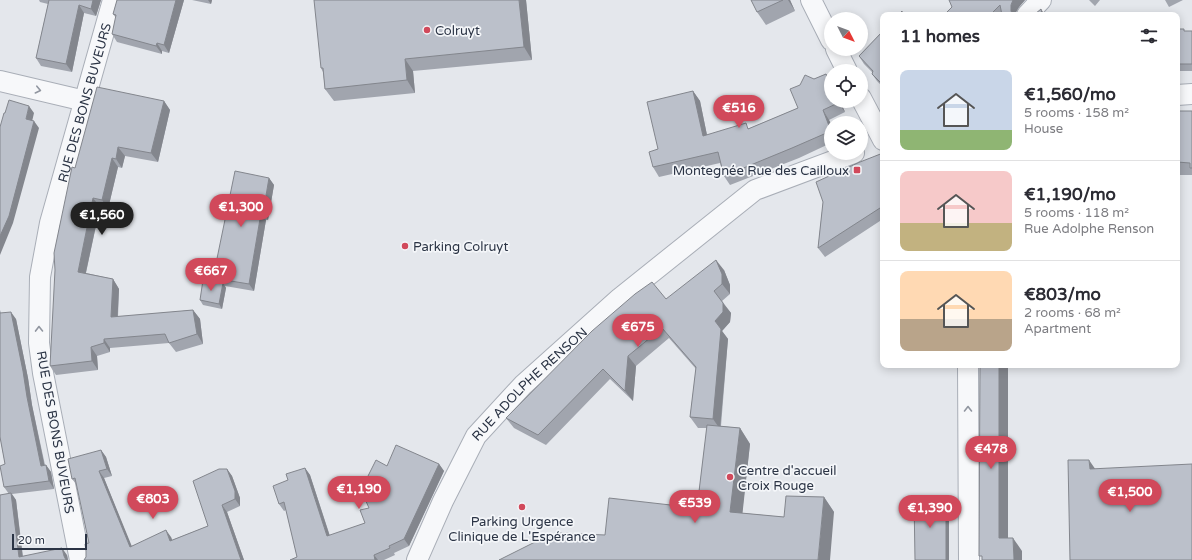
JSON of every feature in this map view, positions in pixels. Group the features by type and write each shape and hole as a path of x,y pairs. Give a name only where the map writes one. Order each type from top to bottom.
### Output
{"street":[{"name":"RUE DES BONS BUVEURS","path":"80,560 43,374 39,343 40,276 50,223 113,0"},
{"path":"811,0 824,26"},
{"path":"1030,12 1041,0"},
{"path":"0,81 85,101"},
{"path":"1180,95 1192,94"},
{"path":"866,108 880,136"},
{"path":"868,147 880,143"},
{"name":"RUE ADOLPHE RENSON","path":"416,560 443,501 476,436 523,385 620,298 756,190 835,160"},
{"path":"968,368 969,560"}],"building":[{"path":"49,0 93,0 91,9 79,5 66,64 36,58"},
{"path":"117,0 176,0 164,45 157,43 156,46 112,34 116,15 113,14"},
{"name":"Colruyt","path":"314,0 519,0 524,47 405,59 407,80 325,89 323,68 321,68"},
{"path":"751,0 783,0 757,12"},
{"path":"949,0 1013,0 1011,5 1012,12 1001,12 1000,5 993,12 947,12 952,7"},
{"path":"1180,29 1184,29 1184,31 1192,31 1192,64 1180,64"},
{"path":"880,34 880,82 872,74 873,71 859,56 868,56 868,47"},
{"path":"805,75 814,79 824,75 824,108 827,108 823,110 825,116 824,116 824,134 724,176 718,152 653,167 649,152 658,149 647,102 693,91 703,136 746,123 748,129 798,108 790,89 800,85"},
{"path":"97,87 164,101 151,153 118,147 116,159 112,158 102,200 93,198 78,272 113,279 111,317 193,310 197,334 169,343 165,334 104,339 104,343 91,347 92,361 50,366 55,270 54,253 72,167 75,168"},
{"path":"9,100 29,106 26,119 34,121 9,216 0,236 0,127"},
{"path":"1180,111 1192,111 1192,168 1190,168 1190,163 1180,162"},
{"path":"880,154 880,208 818,248 823,202 816,182"},
{"path":"235,171 269,178 263,213 261,213 249,284 213,278"},
{"path":"716,260 722,274 722,284 714,291 723,303 723,312 715,321 721,329 713,419 690,417 696,367 662,328 628,356 625,391 603,369 538,435 506,418 592,331 635,294 652,282 666,299"},
{"path":"203,280 223,283 219,304 200,300"},
{"path":"11,312 41,466 46,465 49,481 4,487 0,466 5,464 0,437 0,313"},
{"path":"980,368 999,368 999,538 1013,538 1014,560 982,560 982,556 979,556"},
{"name":"Centre d'accueil Croix Rouge","path":"707,425 740,428 730,512 784,517 786,496 824,497 818,560 499,560 543,538 560,533 605,535 609,498 697,508"},
{"path":"396,445 439,464 404,539 389,546 390,548 374,555 375,560 290,560 297,557 284,502 279,504 273,486 288,480 286,474 305,468 327,536 365,523 360,510 369,508 365,499 383,488 366,480 376,460 387,466"},
{"path":"101,450 107,469 99,471 130,547 166,530 170,541 208,526 193,481 219,469 227,469 235,491 235,499 222,505 241,560 84,560 86,557 85,544 89,543 75,478 72,479 68,459"},
{"path":"1068,460 1089,460 1090,469 1192,464 1192,560 1070,560"},
{"path":"11,493 19,557 62,548 66,560 0,560 0,495"},
{"path":"914,498 946,499 946,560 915,560"}],"place":[{"name":"Colruyt","path":"427,30"},
{"name":"Montegnée Rue des Cailloux","path":"857,170"},
{"name":"Parking Colruyt","path":"405,246"},
{"name":"Centre d'accueil Croix Rouge","path":"730,477"},
{"name":"Parking Urgence Clinique de L'Espérance","path":"522,507"}]}
